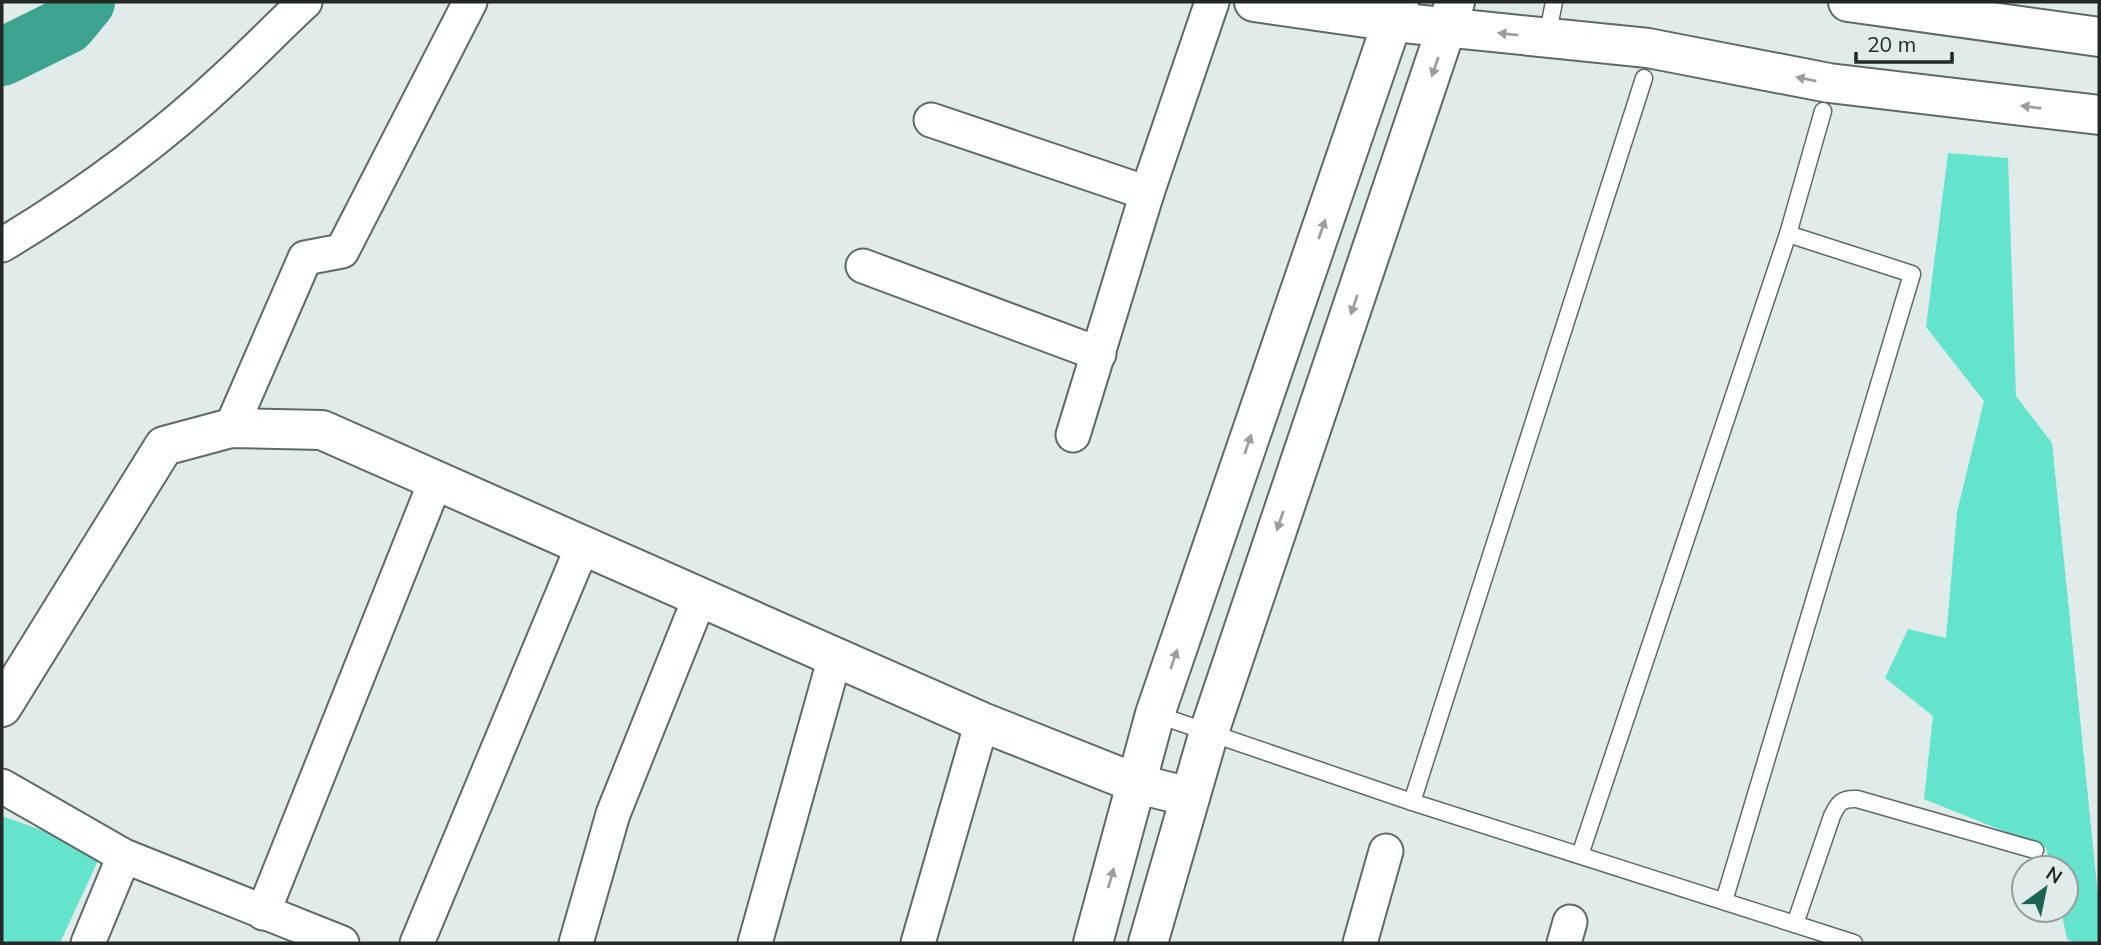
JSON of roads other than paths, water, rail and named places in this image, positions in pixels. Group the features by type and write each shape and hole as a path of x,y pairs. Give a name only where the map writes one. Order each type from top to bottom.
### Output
{"street":[{"path":"2,245 80,195 161,132 227,77 305,2"},
{"path":"231,428 304,258 342,251 470,2"},
{"path":"1073,435 1147,193 1212,2"},
{"path":"1254,2 1550,20 1647,48 1829,83 2099,115"},
{"path":"1848,2 2099,37"},
{"path":"1093,943 1155,714 1397,12"},
{"path":"1148,943 1209,732 1452,15"},
{"path":"931,120 1147,193"},
{"path":"863,266 1098,354"},
{"path":"2,707 163,446 231,428 322,430 982,722 1138,784 1190,797"},
{"path":"263,913 436,480"},
{"path":"417,943 583,545"},
{"path":"576,943 613,814 700,597"},
{"path":"755,943 835,657"},
{"path":"918,943 982,722"},
{"path":"2,786 124,856 342,943"},
{"path":"1360,943 1386,851"},
{"path":"88,943 124,856"}],"lane":[{"path":"1412,802 1644,78"},
{"path":"1580,855 1788,234 1823,111"},
{"path":"1724,901 1912,274 1788,234"},
{"path":"1155,714 1412,802 1854,943"},
{"path":"1795,924 1832,816 1838,803 1846,799 1857,799 2035,850"}],"waterway":[{"path":"2,57 67,25 86,2"}]}
